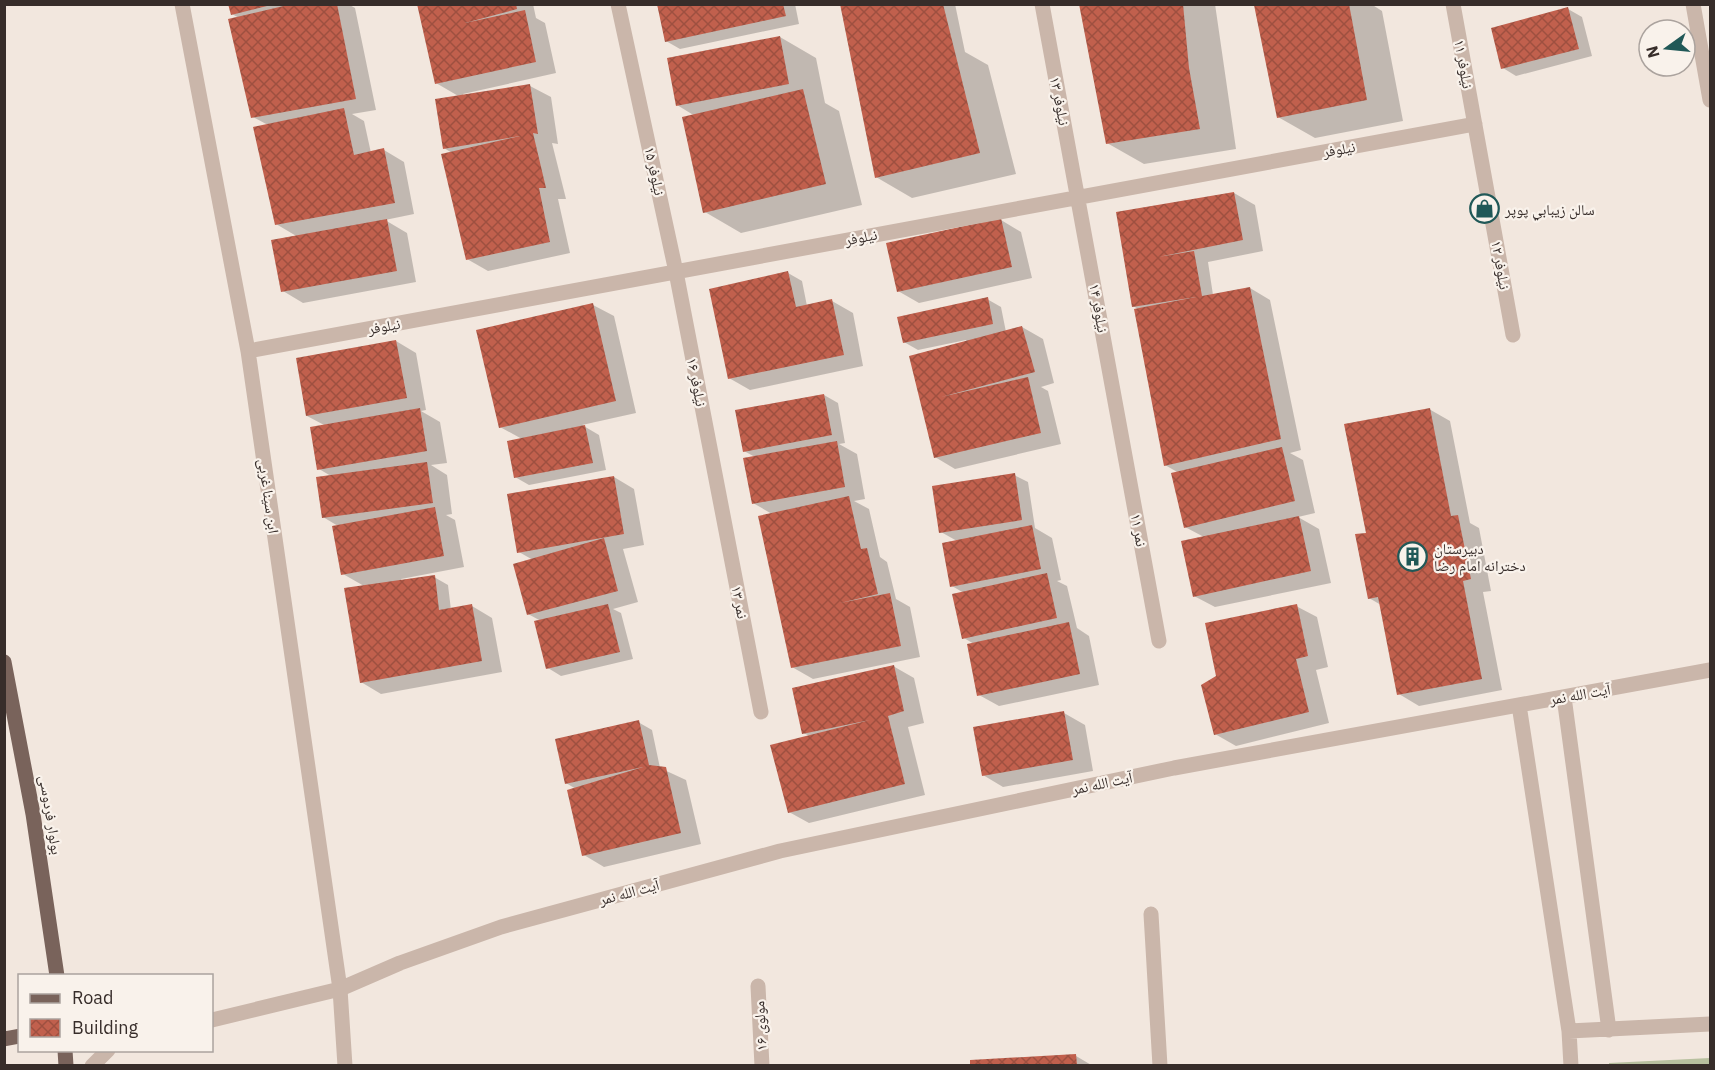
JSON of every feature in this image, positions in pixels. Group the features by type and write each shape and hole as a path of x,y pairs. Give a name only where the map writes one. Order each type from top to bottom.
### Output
{"main road":[{"name":"بولوار فردوسی","path":"4,662 33,814 57,974"}],"street":[{"name":"ابن سینا غربی","path":"182,4 248,351 340,989 345,1065"},
{"name":"نیلوفر ۱۵","path":"618,4 676,272"},
{"name":"نیلوفر ۱۳","path":"1042,4 1079,197"},
{"name":"نیلوفر ۱۱","path":"1453,4 1475,124"},
{"path":"1693,4 1707,67 1710,100"},
{"name":"نیلوفر","path":"248,351 1475,124"},
{"name":"نیلوفر ۱۲","path":"1475,124 1514,335"},
{"name":"نیلوفر ۱۴","path":"1079,197 1119,419"},
{"name":"نیلوفر ۱۶","path":"676,272 718,492"},
{"name":"نمر ۱۱","path":"1119,419 1159,641"},
{"name":"نمر ۱۳","path":"718,492 761,712"},
{"name":"آیت الله نمر","path":"340,989 400,963 501,927 780,851 1174,768 1710,670"},
{"path":"1564,697 1609,1030"},
{"path":"1519,705 1569,1031 1571,1065"},
{"path":"1151,914 1160,1065"},
{"name":"مولوی ۱۶","path":"758,986 762,1065"},
{"path":"213,1020 340,989"},
{"path":"1569,1031 1710,1024"},
{"path":"92,1065 107,1052"}],"green space":[{"path":"1710,1058 1710,1065 1609,1065 1609,1063"}],"building":[{"path":"228,4 271,4 271,5 231,15"},
{"path":"292,4 337,4 356,99 251,118 228,19"},
{"path":"417,4 516,4 517,9 465,23 525,10 536,62 435,84"},
{"path":"657,4 783,4 786,16 665,42"},
{"path":"840,4 943,4 980,153 875,178"},
{"path":"1079,4 1183,4 1189,68 1200,129 1106,144"},
{"path":"1349,4 1367,100 1277,118 1254,5"},
{"path":"1568,7 1579,49 1501,69 1491,28"},
{"path":"780,36 789,84 676,106 667,58"},
{"path":"530,84 538,134 533,133 546,188 539,188 550,242 466,260 441,154 520,136 443,149 435,99"},
{"path":"803,89 826,184 703,213 682,117"},
{"path":"344,108 354,155 384,148 395,203 275,225 253,127"},
{"path":"1234,192 1243,240 1158,257 1194,251 1202,296 1250,287 1281,439 1164,466 1134,309 1196,297 1132,307 1116,212"},
{"path":"1001,218 1012,267 897,292 886,243"},
{"path":"387,219 397,271 281,292 271,240"},
{"path":"788,271 796,307 832,299 844,355 728,379 709,289"},
{"path":"988,297 993,324 903,343 897,317"},
{"path":"593,303 616,401 499,428 476,330"},
{"path":"1022,326 1035,372 941,397 1028,377 1041,433 934,458 909,356"},
{"path":"396,340 407,398 306,416 296,358"},
{"path":"824,394 832,435 743,452 735,410"},
{"path":"420,408 427,451 317,470 310,427"},
{"name":"دبیرستان دخترانه امام رضا","path":"1430,408 1451,516 1458,515 1471,579 1463,581 1482,679 1397,695 1378,597 1368,599 1355,534 1366,533 1344,424"},
{"path":"585,425 593,463 514,478 507,441"},
{"path":"837,441 845,487 752,504 743,458"},
{"path":"1282,447 1295,501 1184,528 1171,473"},
{"path":"427,462 433,503 322,518 316,477"},
{"path":"1015,473 1022,520 939,533 932,486"},
{"path":"614,476 624,534 517,553 507,494"},
{"path":"849,496 861,549 867,548 878,594 840,603 890,593 901,646 791,668 758,516"},
{"path":"435,507 444,556 341,575 332,526"},
{"path":"1299,516 1311,571 1193,597 1181,541"},
{"path":"1032,525 1041,569 950,587 942,543"},
{"path":"604,538 618,591 527,615 513,564"},
{"path":"1047,573 1057,618 962,639 952,594"},
{"path":"435,575 439,610 472,604 482,661 360,683 344,588"},
{"path":"608,604 620,652 546,669 534,621"},
{"path":"1297,604 1308,656 1296,659 1309,712 1214,735 1201,685 1216,676 1205,623"},
{"path":"1069,622 1080,674 977,696 967,644"},
{"path":"894,665 904,711 888,716 905,784 788,813 770,745 870,720 802,734 792,688"},
{"path":"1064,711 1073,760 982,776 973,727"},
{"path":"639,720 649,765 666,767 681,833 582,856 567,790 643,767 565,784 555,739"},
{"path":"1076,1054 1077,1065 970,1065 970,1060"}],"place":[{"name":"سالن زيبابي پوپر","path":"1484,209"},
{"name":"دبیرستان دخترانه امام رضا","path":"1413,557"}]}
